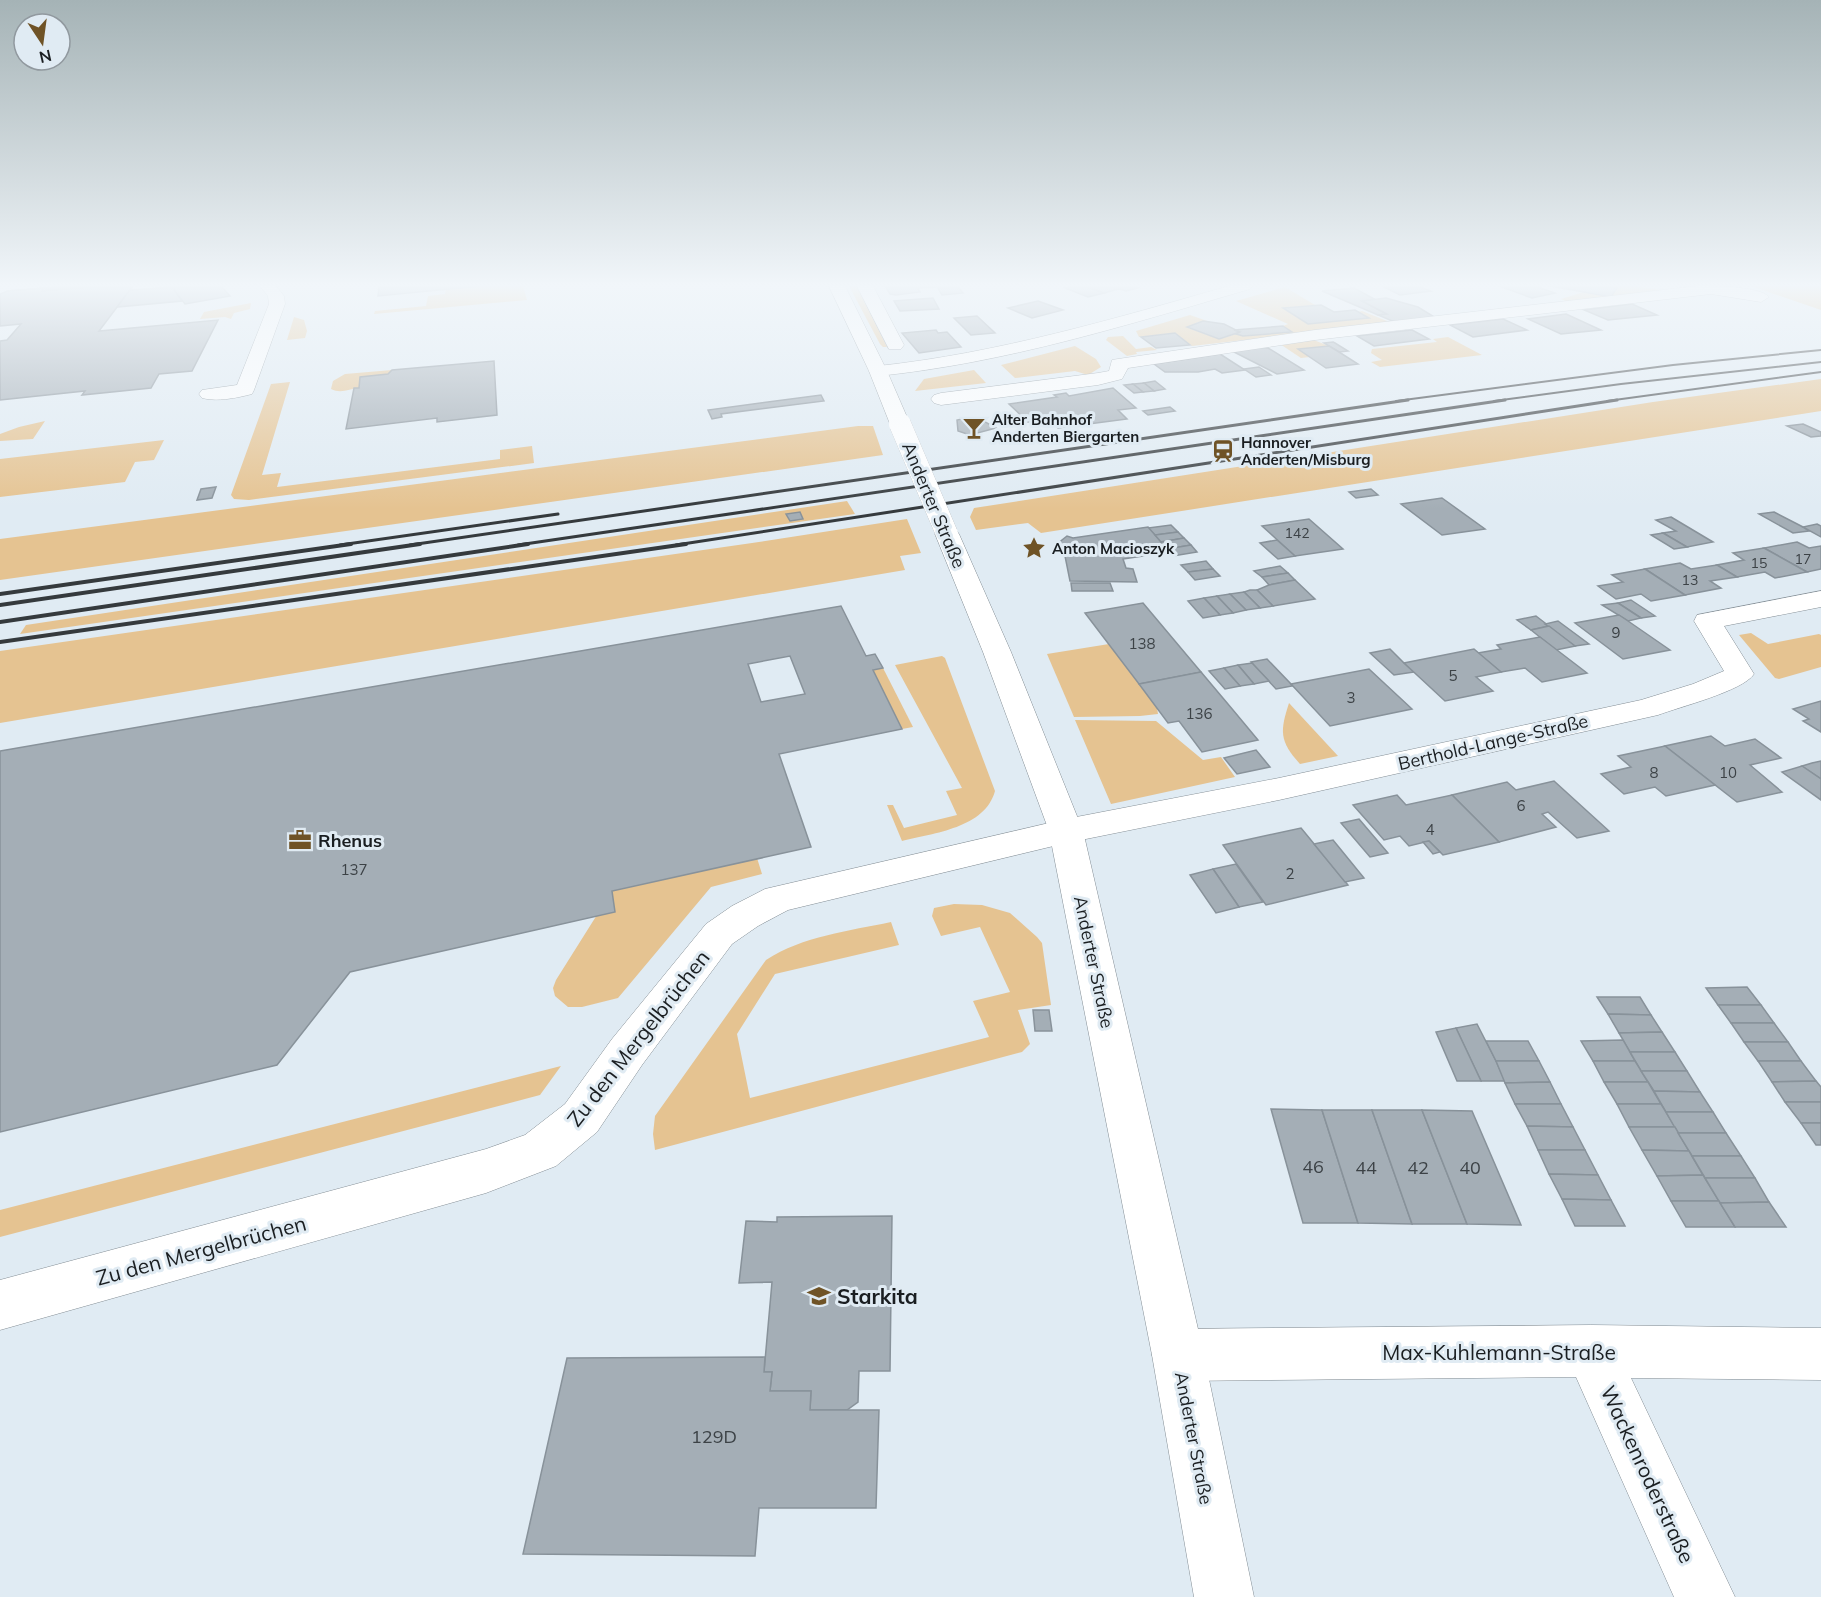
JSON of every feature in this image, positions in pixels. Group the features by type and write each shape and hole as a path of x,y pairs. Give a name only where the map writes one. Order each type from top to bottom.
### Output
{"street":[{"path":"209,394 245,390 256,361"},
{"name":"Anderter Straße","path":"872,361 997,652 1066,831 1178,1355 1224,1597"},
{"path":"874,364 919,368 957,361"},
{"path":"979,361 1013,390"},
{"path":"941,399 1098,379 1115,375 1119,370 1112,361"},
{"name":"Berthold-Lange-Straße","path":"1066,831 1258,794 1647,708 1703,690 1740,674 1707,621 1821,599"},
{"name":"Zu den Mergelbrüchen","path":"0,1305 486,1171 540,1151 581,1118 627,1052 719,934 745,916 778,900 1066,831"},
{"name":"Max-Kuhlemann-Straße","path":"1178,1355 1591,1351 1821,1354"},
{"name":"Wackenroderstraße","path":"1591,1351 1705,1597"}],"shaded area":[{"path":"1018,361 1097,361 1101,367 1088,375 1075,371 1015,378 1001,365"},
{"path":"1379,361 1435,361 1380,367 1371,362"},
{"path":"392,370 388,374 361,377 359,388 342,391 331,389 333,381 345,374"},
{"path":"974,370 986,383 915,391 924,379"},
{"path":"1821,379 1821,411 1041,533 1028,523 976,530 970,517 974,508 1653,402"},
{"path":"290,382 262,475 281,473 277,487 500,459 500,450 532,446 534,463 249,500 234,499 231,495 271,384"},
{"path":"45,421 33,439 0,441 0,434"},
{"path":"858,426 873,426 883,455 0,580 0,539"},
{"path":"164,440 154,460 135,462 125,482 0,497 0,459"},
{"path":"847,501 855,514 20,634 26,625"},
{"path":"907,519 921,553 900,556 905,570 0,723 0,651"},
{"path":"1751,633 1768,644 1819,634 1821,635 1821,667 1779,679 1775,678 1739,635"},
{"path":"1109,644 1157,708 1158,714 1074,717 1047,654"},
{"path":"942,656 945,658 995,791 981,813 970,821 957,827 902,841 887,805 893,805 904,828 957,815 946,791 962,788 895,665"},
{"path":"883,668 913,727 902,729 873,670"},
{"path":"1289,703 1338,756 1300,764 1288,749 1283,735"},
{"path":"1075,720 1156,721 1203,760 1221,757 1235,777 1111,804"},
{"path":"757,858 762,874 711,887 618,998 582,1007 568,1007 555,996 553,988 556,980 612,891"},
{"path":"954,904 982,905 1010,913 1042,943 1051,1005 1018,1010 1030,1044 1022,1052 655,1150 653,1134 655,1116 766,960 795,945 891,922 899,945 775,974 737,1034 750,1098 989,1037 973,1001 1010,992 980,927 941,936 932,916 934,908"},
{"path":"561,1066 540,1095 0,1237 0,1210"}],"building":[{"path":"0,361 197,361 192,371 159,374 151,388 82,395 85,391 0,400"},
{"path":"494,361 497,415 437,422 437,418 346,429 354,388 359,388 360,377 388,374 392,370"},
{"path":"1177,361 1230,361 1245,370 1222,373 1215,369 1198,372 1165,372 1154,364"},
{"path":"1251,361 1288,361 1304,370 1277,374"},
{"path":"1315,361 1352,361 1358,364 1326,368"},
{"path":"1259,367 1271,375 1256,377 1244,369"},
{"path":"1155,381 1165,389 1154,391 1144,383"},
{"path":"1144,383 1154,391 1143,392 1133,384"},
{"path":"1133,384 1143,392 1134,393 1124,385"},
{"path":"1113,388 1136,408 1118,410 1127,419 1058,428 1049,420 1028,422 1009,404 1057,397 1054,395 1066,393 1069,396"},
{"path":"821,395 824,401 721,414 722,417 712,419 708,410"},
{"path":"1170,407 1175,411 1148,415 1143,411"},
{"path":"980,419 996,428 970,435 958,431 957,420"},
{"path":"1803,424 1821,432 1821,436 1811,437 1787,426"},
{"path":"216,487 212,498 197,500 201,489"},
{"path":"1371,489 1378,495 1356,498 1349,492"},
{"path":"1442,498 1485,529 1442,535 1401,504"},
{"path":"800,512 803,519 790,521 786,514"},
{"path":"1774,512 1809,531 1793,533 1759,514"},
{"path":"1671,517 1713,542 1687,547 1663,533 1676,531 1656,520"},
{"path":"1309,519 1343,549 1295,556 1262,526"},
{"path":"1817,524 1821,526 1821,537 1803,527"},
{"path":"1171,525 1178,532 1155,535 1148,528"},
{"path":"1148,527 1170,552 1123,559 1126,568 1133,569 1137,582 1070,581 1063,546 1057,544 1067,536 1073,538"},
{"path":"1178,532 1184,538 1161,542 1155,535"},
{"path":"1663,533 1687,547 1674,549 1651,535"},
{"path":"1184,538 1191,545 1167,549 1161,542"},
{"path":"1277,540 1295,556 1278,559 1260,543"},
{"path":"1797,542 1809,548 1821,546 1821,569 1807,572 1764,548"},
{"path":"1191,545 1197,552 1173,556 1167,549"},
{"path":"1764,548 1807,572 1775,578 1765,572 1737,577 1717,565 1744,560 1733,553"},
{"path":"1206,561 1213,569 1188,572 1181,565"},
{"path":"1680,563 1691,569 1717,565 1737,577 1710,581 1721,588 1685,595 1645,569"},
{"path":"1280,566 1288,573 1262,577 1254,571"},
{"path":"1213,569 1220,576 1195,580 1188,572"},
{"path":"1645,569 1685,595 1651,601 1641,594 1616,599 1598,586 1623,582 1612,575"},
{"path":"1288,573 1295,580 1269,585 1262,577"},
{"path":"1295,580 1315,599 1273,606 1257,590 1269,585"},
{"path":"1071,583 1110,583 1113,591 1072,591"},
{"path":"1257,590 1273,606 1260,608 1244,592"},
{"path":"1244,592 1260,608 1246,610 1230,594"},
{"path":"1230,594 1246,610 1233,613 1217,596"},
{"path":"1217,596 1233,613 1220,615 1204,598"},
{"path":"1204,598 1220,615 1203,618 1188,601"},
{"path":"1631,600 1655,616 1641,618 1618,603"},
{"path":"1143,603 1201,672 1139,684 1085,613"},
{"path":"1618,603 1641,618 1628,621 1602,605"},
{"path":"841,606 866,656 875,654 883,668 873,670 902,729 779,754 811,847 612,891 615,912 350,972 277,1065 0,1132 0,751","holes":["790,656 805,694 761,702 748,664"]},
{"path":"1619,615 1670,650 1623,659 1575,623"},
{"path":"1536,616 1549,626 1531,630 1517,620"},
{"path":"1558,621 1589,644 1575,646 1545,624"},
{"path":"1549,626 1575,646 1556,650 1531,630"},
{"path":"1540,637 1587,673 1542,682 1525,668 1501,672 1478,653 1501,649 1497,645"},
{"path":"1390,649 1414,672 1394,675 1370,653"},
{"path":"1474,649 1501,672 1476,677 1493,691 1445,701 1404,663"},
{"path":"1267,659 1292,686 1276,689 1251,662"},
{"path":"1252,663 1269,681 1254,684 1238,665"},
{"path":"1238,665 1254,684 1240,686 1224,668"},
{"path":"1224,668 1240,686 1225,689 1209,671"},
{"path":"1369,669 1412,709 1330,726 1291,684"},
{"path":"1201,672 1258,740 1202,752 1179,721 1168,723 1139,684"},
{"path":"1821,701 1821,732 1803,721 1809,719 1793,709"},
{"path":"1711,736 1725,746 1755,739 1781,758 1750,765 1782,792 1737,802 1665,746"},
{"path":"1665,746 1715,785 1666,796 1655,787 1624,794 1601,774 1631,767 1618,756"},
{"path":"1256,750 1270,767 1237,774 1224,758"},
{"path":"1821,761 1821,779 1802,766 1812,763"},
{"path":"1802,766 1821,779 1821,800 1782,772"},
{"path":"1554,781 1609,831 1577,838 1548,812 1542,814 1556,827 1499,842 1452,795 1507,782 1516,790"},
{"path":"1397,795 1406,805 1452,795 1499,842 1443,855 1429,841 1409,846 1400,836 1384,840 1353,805"},
{"path":"1359,819 1388,853 1370,857 1341,823"},
{"path":"1301,828 1348,885 1266,905 1223,845"},
{"path":"1333,840 1364,878 1345,882 1314,844"},
{"path":"1429,841 1440,852 1433,854 1423,842"},
{"path":"1236,864 1263,902 1239,907 1213,869"},
{"path":"1213,869 1239,907 1216,913 1190,875"},
{"path":"1747,987 1761,1005 1718,1005 1706,988"},
{"path":"1597,997 1640,997 1651,1015 1608,1014"},
{"path":"1718,1005 1761,1005 1774,1023 1731,1023"},
{"path":"1033,1010 1049,1010 1052,1031 1035,1031"},
{"path":"1608,1014 1651,1015 1662,1032 1619,1033"},
{"path":"1731,1023 1774,1023 1788,1042 1744,1042"},
{"path":"1477,1024 1505,1081 1481,1081 1456,1028"},
{"path":"1456,1028 1481,1081 1457,1081 1436,1032"},
{"path":"1662,1032 1675,1052 1630,1052 1619,1033"},
{"path":"1623,1040 1635,1061 1593,1061 1581,1041"},
{"path":"1486,1041 1528,1041 1539,1061 1496,1061"},
{"path":"1744,1042 1788,1042 1801,1061 1758,1061"},
{"path":"1630,1052 1675,1052 1687,1071 1641,1071"},
{"path":"1496,1061 1539,1061 1550,1082 1505,1083"},
{"path":"1593,1061 1635,1061 1648,1082 1604,1082"},
{"path":"1758,1061 1801,1061 1816,1081 1772,1082"},
{"path":"1641,1071 1687,1071 1700,1092 1654,1091"},
{"path":"1816,1081 1821,1087 1821,1102 1785,1102 1772,1082"},
{"path":"1550,1082 1561,1104 1515,1104 1505,1083"},
{"path":"1604,1082 1648,1082 1661,1104 1617,1104"},
{"path":"1654,1091 1700,1092 1713,1112 1666,1112"},
{"path":"1785,1102 1821,1102 1821,1123 1801,1123"},
{"path":"1515,1104 1561,1104 1573,1127 1527,1126"},
{"path":"1617,1104 1661,1104 1675,1127 1629,1127"},
{"path":"1271,1109 1322,1110 1358,1223 1303,1223"},
{"path":"1322,1110 1372,1110 1412,1224 1358,1223"},
{"path":"1372,1110 1422,1110 1467,1224 1412,1224"},
{"path":"1422,1110 1472,1111 1521,1225 1467,1224"},
{"path":"1666,1112 1713,1112 1726,1133 1678,1133"},
{"path":"1801,1123 1821,1123 1821,1145 1816,1145"},
{"path":"1527,1126 1573,1127 1585,1150 1538,1150"},
{"path":"1629,1127 1675,1127 1689,1151 1642,1150"},
{"path":"1678,1133 1726,1133 1741,1156 1692,1156"},
{"path":"1538,1150 1585,1150 1598,1175 1549,1174"},
{"path":"1642,1150 1689,1151 1703,1175 1657,1176"},
{"path":"1692,1156 1741,1156 1755,1178 1705,1178"},
{"path":"1549,1174 1598,1175 1611,1200 1562,1199"},
{"path":"1703,1175 1719,1201 1671,1201 1657,1176"},
{"path":"1705,1178 1755,1178 1769,1202 1720,1203"},
{"path":"1562,1199 1611,1200 1625,1226 1575,1226"},
{"path":"1671,1201 1719,1201 1735,1227 1686,1227"},
{"path":"1769,1202 1786,1227 1735,1227 1720,1203"},
{"path":"892,1216 890,1371 859,1371 858,1402 847,1410 810,1410 811,1391 770,1391 772,1372 764,1372 772,1282 739,1283 746,1221 777,1222 777,1217"},
{"path":"765,1357 764,1372 772,1372 770,1391 811,1391 810,1410 879,1410 876,1508 759,1508 755,1556 523,1554 567,1358"}],"railway":[{"path":"1396,401 1717,361"},
{"path":"1494,401 1621,384 1821,362"},
{"path":"1607,401 1821,372"},
{"path":"410,545 1408,400"},
{"path":"518,545 1505,400"},
{"path":"676,545 1617,400"},
{"path":"340,545 558,514"},
{"path":"0,594 351,544"},
{"path":"0,605 420,544"},
{"path":"0,622 528,544"},
{"path":"0,642 686,544"}],"place":[{"name":"Alter Bahnhof Anderten Biergarten","path":"974,428"},
{"name":"Hannover Anderten/Misburg","path":"1223,451"},
{"name":"Anton Macioszyk","path":"1034,548"},
{"name":"Rhenus","path":"300,840"},
{"name":"Starkita","path":"819,1296"}]}
